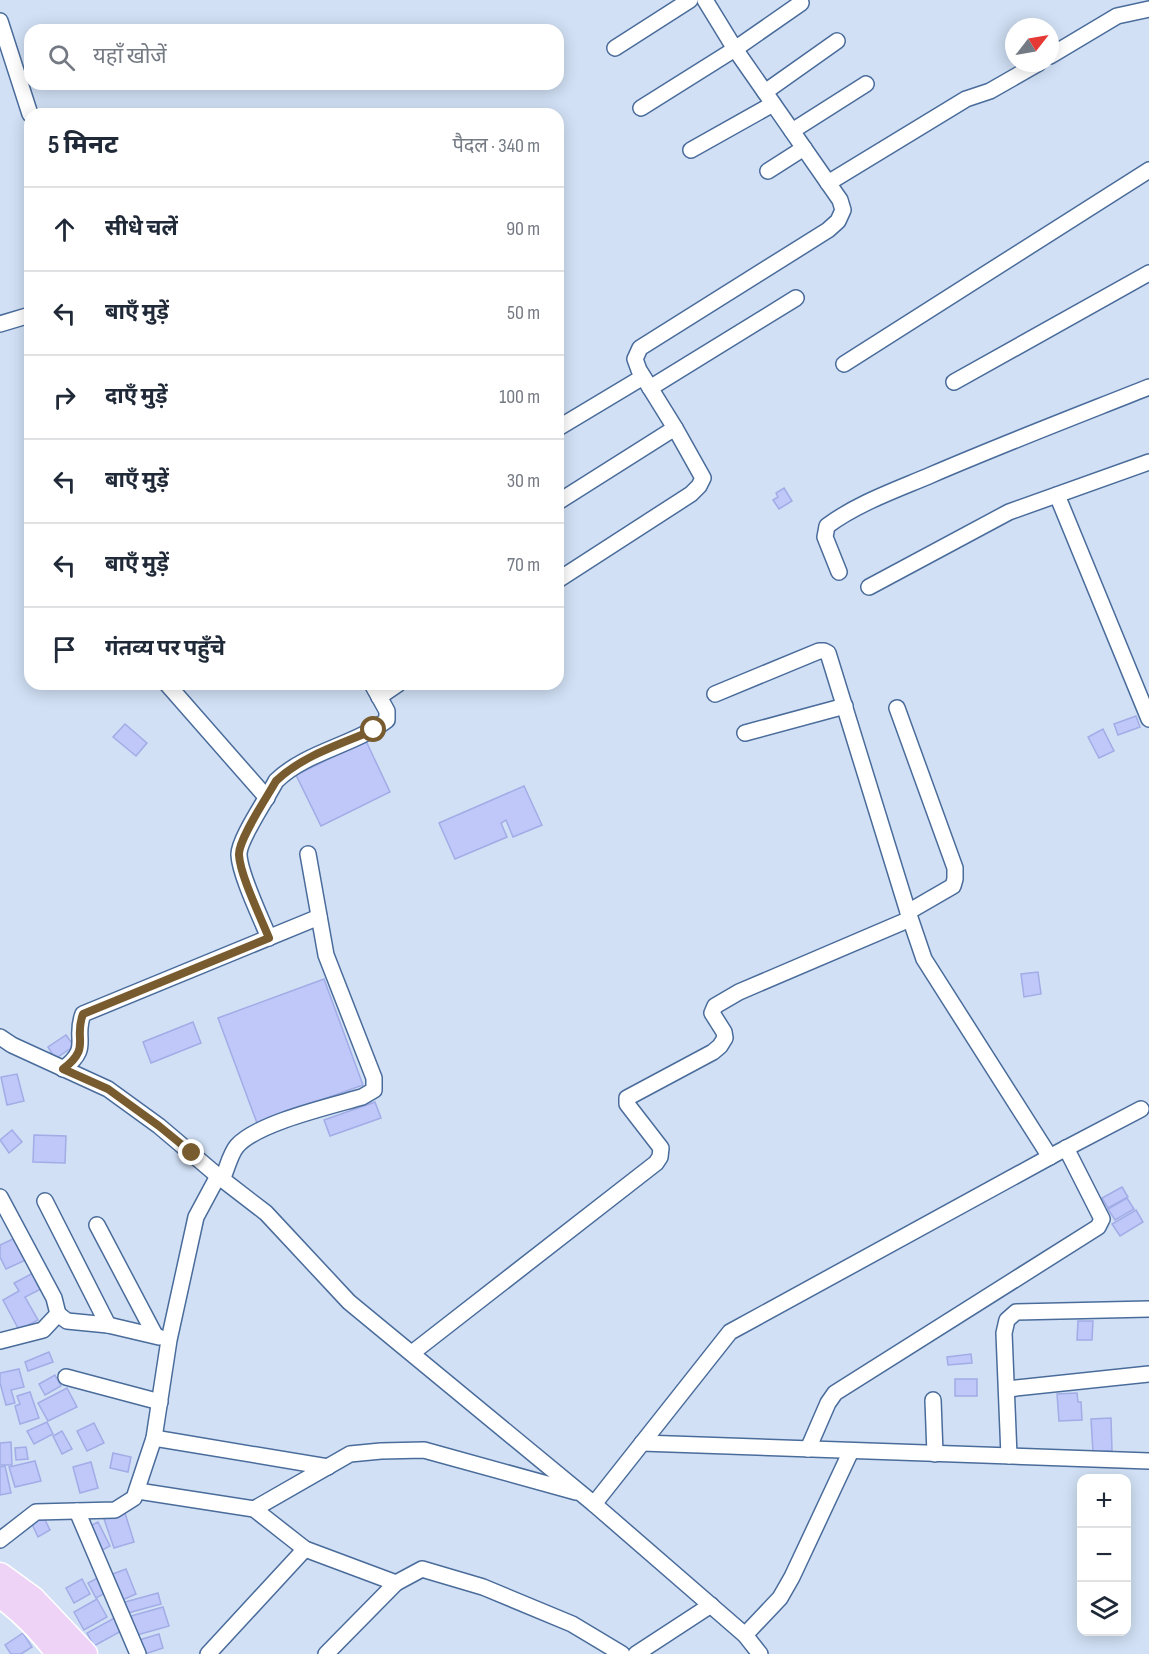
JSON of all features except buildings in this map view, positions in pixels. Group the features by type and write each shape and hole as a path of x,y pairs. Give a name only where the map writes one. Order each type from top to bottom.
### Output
{"main road":[{"path":"0,1575 33,1599 85,1654"},
{"path":"0,1595 33,1622 59,1654"}],"street":[{"path":"615,48 690,0"},
{"path":"564,576 691,494 703,478 646,382 635,359 640,348 828,230 838,221 843,210 840,200 735,49 705,0"},
{"path":"640,108 735,49 801,3"},
{"path":"1059,51 1117,16 1149,9"},
{"path":"0,21 28,108"},
{"path":"691,150 769,98 837,41"},
{"path":"828,183 966,99 990,92 1024,72"},
{"path":"792,131 866,84"},
{"path":"768,171 804,148"},
{"path":"844,364 1149,170"},
{"path":"954,382 1149,273"},
{"path":"564,425 796,298"},
{"path":"0,324 24,317"},
{"path":"839,572 825,537 828,526 836,520 879,497 959,463 1149,387"},
{"path":"564,497 675,428"},
{"path":"869,587 1009,512 1149,462"},
{"path":"1057,495 1149,719"},
{"path":"716,694 824,651 828,653 924,959 1050,1157"},
{"path":"172,690 267,798"},
{"path":"269,938 243,872 239,854 241,842 276,781 296,764 374,730 387,720 387,711 375,690"},
{"path":"745,733 845,706"},
{"path":"412,1353 656,1163 660,1157 661,1148 627,1104 627,1098 713,1053 720,1046 725,1038 724,1032 712,1013 715,1006 739,992 909,916 953,886 955,868 897,708"},
{"path":"0,1540 36,1512 115,1509 134,1498 154,1438 160,1402 162,1338 196,1217 236,1148 246,1137 263,1128 362,1097 374,1090 374,1078 326,955 308,854"},
{"path":"63,1069 75,1060 81,1050 83,1014 319,917"},
{"path":"0,1037 12,1045 108,1089 159,1126 220,1178 266,1213 349,1302 594,1504 745,1635 760,1654"},
{"path":"594,1504 730,1332 1141,1109"},
{"path":"808,1449 828,1403 844,1386 1098,1227 1102,1219 1066,1148"},
{"path":"0,1197 54,1298 58,1314 66,1321 108,1325 162,1338"},
{"path":"45,1201 108,1325"},
{"path":"97,1225 162,1338"},
{"path":"1009,1456 1004,1334 1007,1320 1016,1312 1149,1309"},
{"path":"0,1341 43,1330 58,1314"},
{"path":"1007,1389 1149,1374"},
{"path":"66,1377 160,1402"},
{"path":"933,1400 935,1454"},
{"path":"154,1438 328,1467"},
{"path":"642,1443 1149,1461"},
{"path":"254,1509 350,1454 381,1451 424,1450 581,1493"},
{"path":"745,1635 780,1598 851,1450"},
{"path":"138,1491 254,1509 305,1549 396,1583"},
{"path":"77,1511 138,1654"},
{"path":"208,1654 305,1549"},
{"path":"326,1654 396,1583 422,1569 483,1587 572,1624 622,1654"},
{"path":"636,1654 711,1605"}],"route":[{"path":"192,1153 108,1089 63,1069 75,1060 81,1050 83,1014 269,938 243,872 239,854 241,842 276,781 285,773 296,764 374,730"}]}
